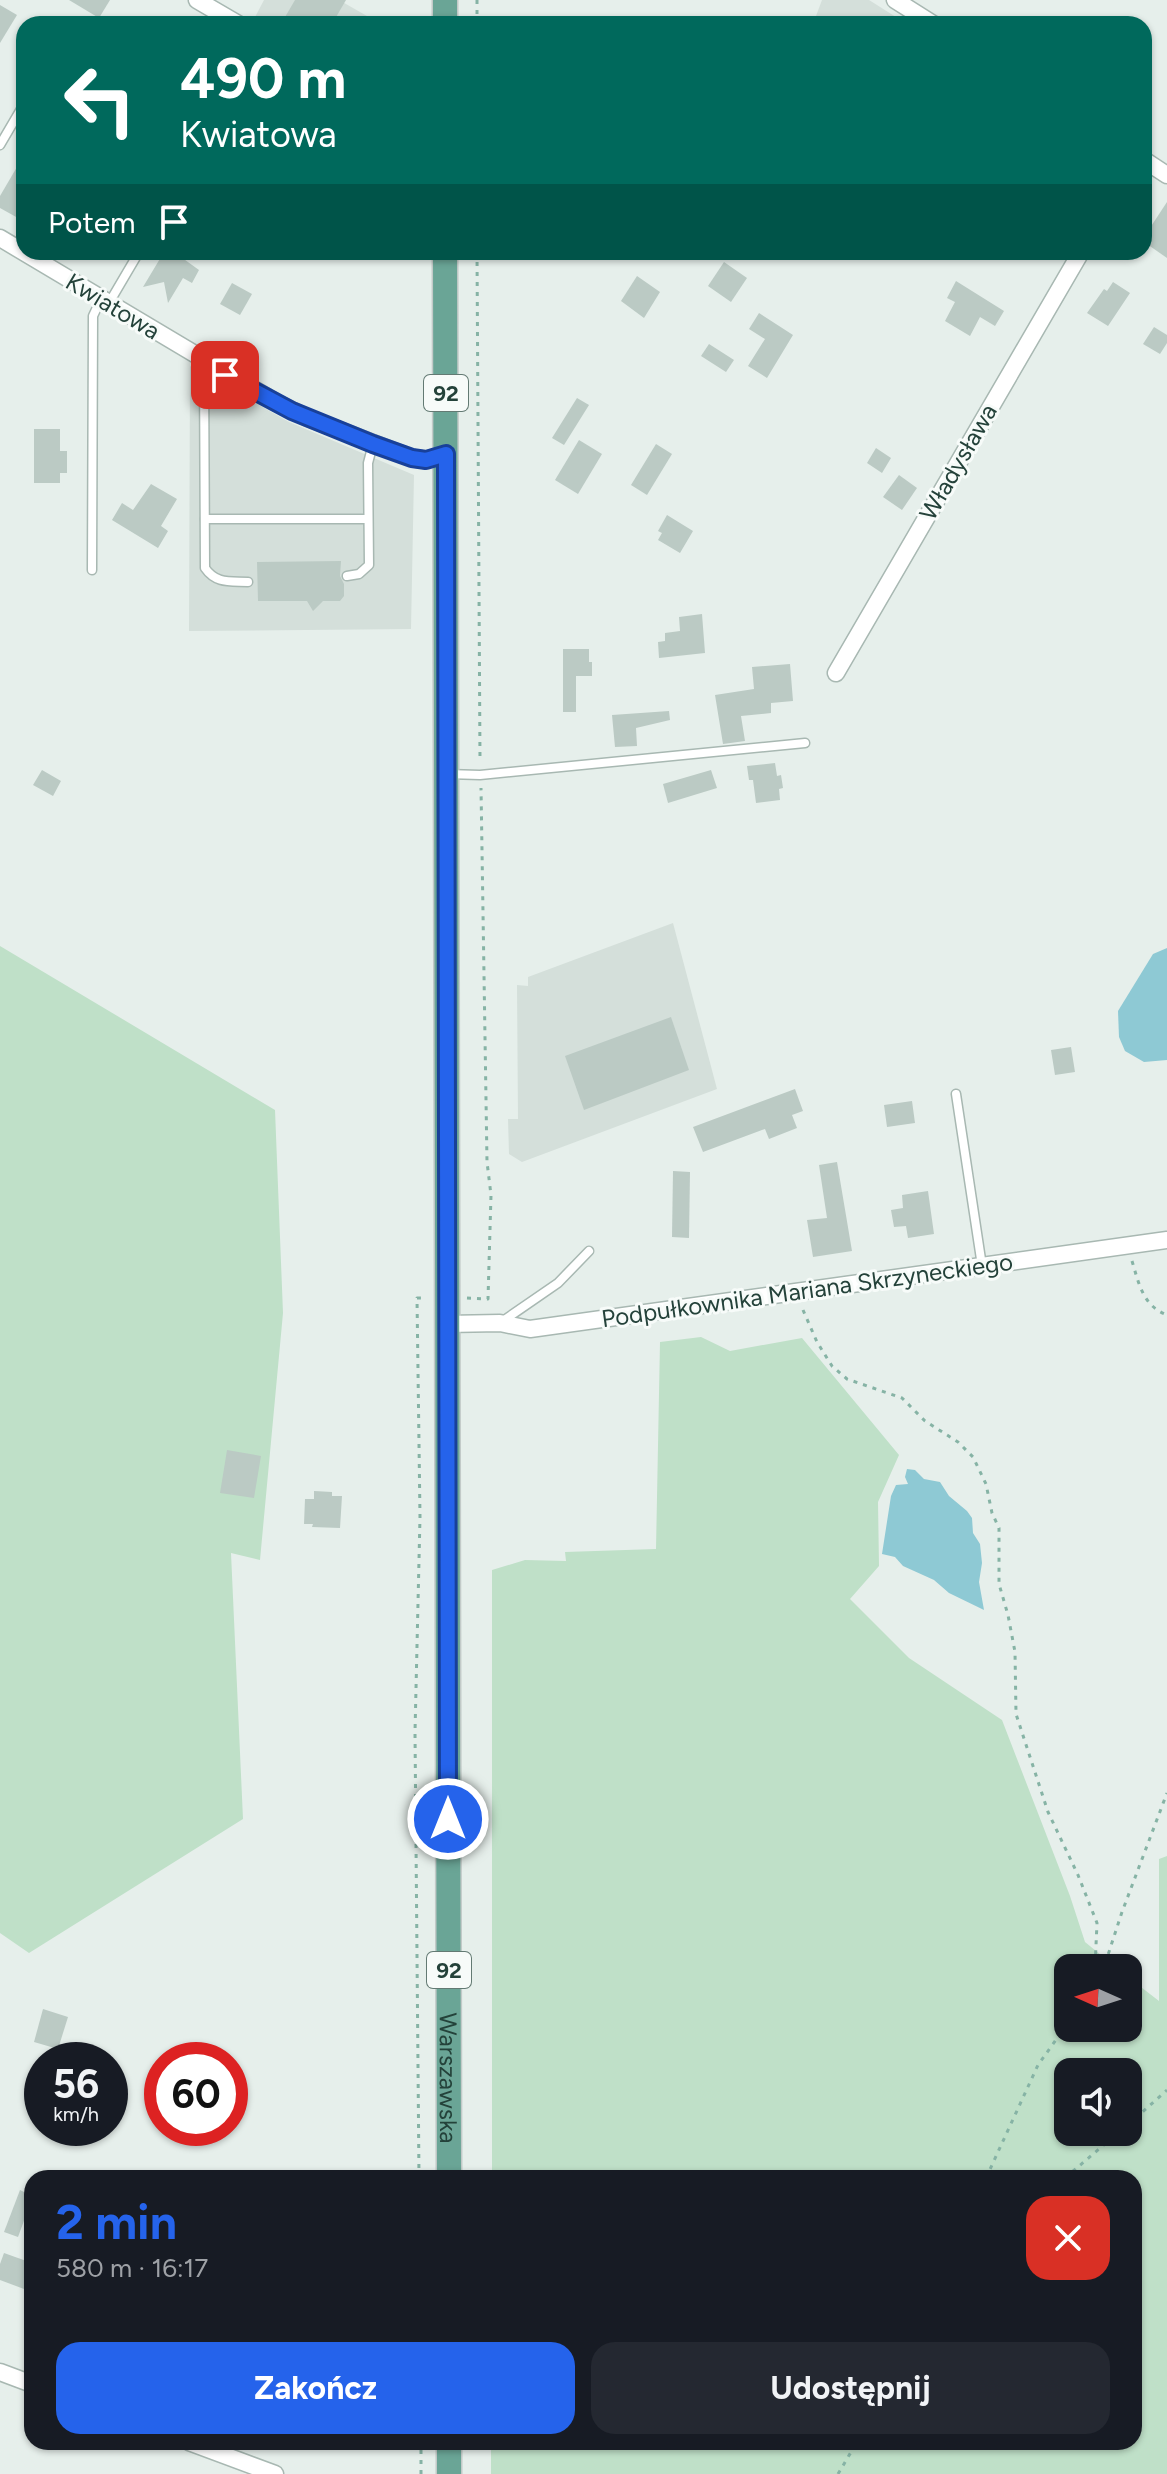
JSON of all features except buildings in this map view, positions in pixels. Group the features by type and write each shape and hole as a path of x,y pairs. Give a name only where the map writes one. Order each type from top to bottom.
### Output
{"main road":[{"name":"Warszawska","path":"445,260 449,2170"},
{"path":"449,2450 449,2474"}],"street":[{"path":"197,0 224,16"},
{"path":"895,0 920,16"},
{"name":"Kwiatowa","path":"37,260 277,403 412,458 426,460 446,454"},
{"name":"Władysława","path":"836,673 1076,260"},
{"name":"Podpułkownika Mariana Skrzyneckiego","path":"447,1324 500,1323 530,1329 1167,1240"},
{"path":"0,2372 24,2381"},
{"path":"210,2450 275,2474"}],"lane":[{"path":"0,145 16,118"},
{"path":"92,570 93,316 133,260"},
{"path":"204,362 205,568 211,577 220,581 248,582"},
{"path":"347,576 359,574 369,565 368,463 373,444"},
{"path":"205,519 368,519"},
{"path":"446,774 480,775 805,743"},
{"path":"956,1094 982,1266"},
{"path":"500,1323 558,1283 589,1251"}],"path":[{"path":"1128,1245 1143,1294 1153,1310 1167,1315"},
{"path":"797,1293 817,1342 832,1366 847,1379 902,1398 925,1421 958,1442 973,1457 986,1484 992,1513 999,1528 999,1584 1015,1652 1016,1714 1048,1812 1097,1923 1096,1954"},
{"path":"417,1298 420,1517 415,1732 419,2170"},
{"path":"464,1298 488,1299"},
{"path":"1108,1954 1167,1793"},
{"path":"990,2170 1038,2065 1054,2042"},
{"path":"1142,2112 1167,2090"},
{"path":"1074,2170 1103,2146"},
{"path":"421,2450 421,2474"},
{"path":"838,2474 852,2450"}],"shaded area":[{"path":"264,0 339,0 367,16 256,16"},
{"path":"822,0 869,0 894,16 816,16"},
{"path":"190,366 289,422 414,475 411,629 189,631"},
{"path":"673,923 717,1089 522,1162 509,1154 508,1119 518,1119 517,985 528,986 528,977"}],"green space":[{"path":"0,946 275,1110 283,1313 260,1560 231,1553 243,1819 29,1953 0,1933"},
{"path":"701,1337 730,1351 802,1338 899,1455 878,1502 879,1566 850,1599 909,1658 1002,1720 1085,1942 1100,1954 1054,1954 1054,2042 1142,2042 1142,1988 1159,2001 1159,1859 1167,1856 1167,2474 491,2474 491,2450 1142,2450 1142,2170 492,2170 492,1570 525,1560 566,1561 565,1552 656,1549 660,1342"}],"water":[{"path":"1167,948 1167,1060 1144,1062 1125,1051 1119,1037 1118,1011 1153,954"},
{"path":"907,1469 915,1470 924,1479 940,1482 949,1496 972,1518 973,1533 980,1544 982,1563 979,1582 984,1610 949,1593 934,1580 903,1566 895,1557 882,1554 891,1496 896,1485 908,1484 905,1477"}],"route":[{"path":"225,375 292,411 412,458 426,460 446,454 448,1819"}]}
